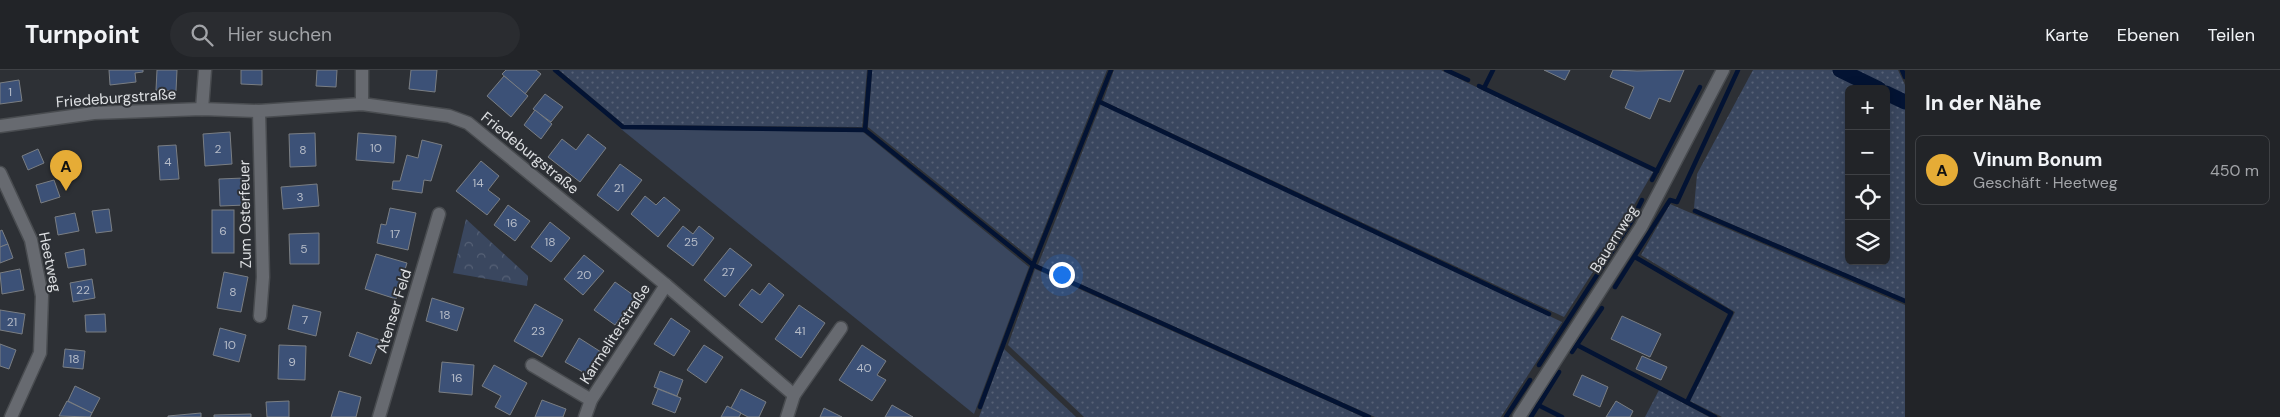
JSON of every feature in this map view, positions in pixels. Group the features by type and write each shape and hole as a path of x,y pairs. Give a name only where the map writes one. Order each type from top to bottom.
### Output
{"street":[{"path":"202,109 205,70"},
{"path":"362,70 362,104"},
{"name":"Bauernweg","path":"1519,417 1641,228 1723,70"},
{"name":"Friedeburgstraße","path":"0,126 94,113 202,109 259,111 362,104 449,116 468,123 666,285 794,395"},
{"name":"Zum Osterfeuer","path":"259,111 263,277 260,316"},
{"name":"Heetweg","path":"0,173 31,240 42,296 40,352 11,417"},
{"name":"Atenser Feld","path":"379,417 439,214"},
{"name":"Karmeliterstraße","path":"585,417 591,400 666,285"},
{"path":"787,417 794,395 841,328"},
{"name":"Karmeliterstraße","path":"532,365 591,400"}],"green space":[{"path":"559,70 867,70 862,127 624,125"},
{"path":"872,70 1107,70 1032,259 868,127"},
{"path":"1114,70 1441,70 1653,172 1618,233 1564,317 1103,101"},
{"path":"1753,70 1833,70 1863,85 1845,85 1845,265 1890,265 1890,98 1905,105 1905,299 1694,208 1697,174"},
{"path":"1851,70 1898,70 1905,85 1905,98 1890,90 1890,85 1880,85"},
{"path":"1101,104 1562,322 1501,417 1375,417 1038,265"},
{"path":"621,129 863,132 1029,267 974,414"},
{"path":"1670,204 1905,305 1905,417 1722,417 1690,401 1735,312 1641,255"},
{"path":"466,219 528,276 527,286 453,273"},
{"path":"1035,269 1363,417 1084,417 1008,345"},
{"path":"1004,349 1076,417 979,417"},
{"path":"1659,390 1709,417 1645,417"}],"building":[{"path":"109,70 143,70 143,72 135,73 136,82 110,85"},
{"path":"157,70 177,70 176,91 156,90"},
{"path":"241,70 262,70 262,85 241,84"},
{"path":"317,70 337,70 336,87 316,86"},
{"path":"411,70 437,70 435,92 409,89"},
{"path":"506,70 536,70 541,74 525,94 502,74"},
{"path":"1544,70 1570,70 1565,80"},
{"path":"1613,70 1684,70 1670,102 1659,98 1650,119 1625,108 1634,87 1610,77"},
{"path":"504,76 528,96 511,117 487,96"},
{"path":"19,80 22,101 0,104 0,83"},
{"path":"545,94 563,107 551,122 533,109"},
{"path":"535,110 552,124 541,139 524,125"},
{"path":"230,132 232,164 205,166 203,134"},
{"path":"315,133 316,166 290,167 289,134"},
{"path":"358,133 396,136 394,163 356,160"},
{"path":"588,134 606,148 580,182 548,157 562,139 576,150"},
{"path":"422,140 442,145 431,181 424,180 422,193 392,189 393,181 400,181 407,155 418,158"},
{"path":"176,145 179,179 160,180 158,146"},
{"path":"38,149 44,163 28,170 22,156"},
{"path":"481,161 499,176 488,190 500,199 487,215 456,191"},
{"path":"620,164 642,180 618,211 597,195"},
{"path":"244,178 246,205 220,206 219,179"},
{"path":"54,180 60,197 41,203 36,185"},
{"path":"317,184 319,206 283,209 281,187"},
{"path":"645,196 656,205 664,197 680,210 658,237 631,214"},
{"path":"508,205 530,221 515,241 494,225"},
{"path":"390,208 416,213 408,250 377,243 381,224 386,225"},
{"path":"109,209 112,231 96,233 92,211"},
{"path":"212,210 234,210 234,253 212,253"},
{"path":"75,213 79,231 58,235 55,217"},
{"path":"550,222 570,238 551,262 531,247"},
{"path":"683,226 693,234 699,226 714,238 693,266 667,246"},
{"path":"2,230 8,244 0,247 0,231"},
{"path":"319,233 319,264 290,264 289,234"},
{"path":"8,244 13,258 0,263 0,247"},
{"path":"730,248 752,265 725,297 704,280"},
{"path":"84,249 86,265 68,268 65,253"},
{"path":"376,254 407,263 396,299 365,289"},
{"path":"584,255 604,271 583,295 564,279"},
{"path":"20,269 24,290 2,294 0,273"},
{"path":"224,272 248,277 241,312 217,308"},
{"path":"92,279 95,298 73,302 70,283"},
{"path":"615,282 636,297 615,325 594,310"},
{"path":"769,283 784,295 762,323 739,305 752,289 760,295"},
{"path":"432,298 464,308 457,331 426,321"},
{"path":"535,304 563,320 542,357 514,341"},
{"path":"293,305 321,312 316,336 288,329"},
{"path":"799,305 825,323 801,358 775,339"},
{"path":"0,310 25,314 22,334 0,330"},
{"path":"105,314 106,332 86,332 85,315"},
{"path":"1622,316 1661,334 1650,357 1611,339"},
{"path":"671,318 690,331 674,356 654,344"},
{"path":"220,328 246,335 239,362 213,355"},
{"path":"357,332 380,340 371,364 349,356"},
{"path":"579,338 601,352 588,375 565,362"},
{"path":"0,344 16,350 9,369 0,366"},
{"path":"279,345 306,346 305,380 278,379"},
{"path":"704,345 723,357 706,383 687,370"},
{"path":"862,345 886,361 877,375 886,380 872,401 839,380"},
{"path":"65,349 85,351 83,369 63,367"},
{"path":"1642,356 1667,367 1661,380 1636,369"},
{"path":"442,362 474,365 472,395 439,392"},
{"path":"494,365 527,383 510,415 495,407 501,396 482,386"},
{"path":"660,371 683,380 677,396 654,387"},
{"path":"1582,375 1608,387 1600,407 1573,395"},
{"path":"75,386 100,398 92,413 68,401"},
{"path":"658,389 681,398 675,413 652,404"},
{"path":"741,389 766,402 759,417 748,417 731,408"},
{"path":"339,391 361,397 356,417 331,417"},
{"path":"542,400 566,409 563,417 535,417"},
{"path":"67,401 92,413 90,417 59,416"},
{"path":"289,401 289,417 267,417 266,402"},
{"path":"1616,401 1633,411 1630,417 1606,417"},
{"path":"892,405 913,417 885,417"},
{"path":"727,406 741,413 739,417 721,417"},
{"path":"824,408 842,417 820,417"},
{"path":"201,413 201,417 168,417 168,416"},
{"path":"251,414 251,417 214,417 214,415"}],"waterway":[{"path":"555,70 623,127 865,130"},
{"path":"870,70 865,130 1033,265 1369,417"},
{"path":"980,407 1033,265 1111,70"},
{"path":"1446,70 1468,80"},
{"path":"1484,88 1493,70"},
{"path":"1615,287 1670,200 1677,202 1738,70"},
{"path":"1840,70 1871,85"},
{"path":"1902,70 1905,77"},
{"path":"1479,86 1657,171"},
{"path":"1652,180 1700,87"},
{"path":"1890,95 1905,102"},
{"path":"1100,102 1549,314"},
{"path":"1539,365 1631,222 1642,200"},
{"path":"1695,211 1905,301"},
{"path":"1635,257 1731,313 1687,402"},
{"path":"1572,352 1602,308"},
{"path":"1577,345 1715,417"},
{"path":"1531,417 1559,372"},
{"path":"1506,417 1530,380"},
{"path":"1538,405 1562,417"}],"place":[{"name":"Vinum Bonum","path":"66,191"}]}
